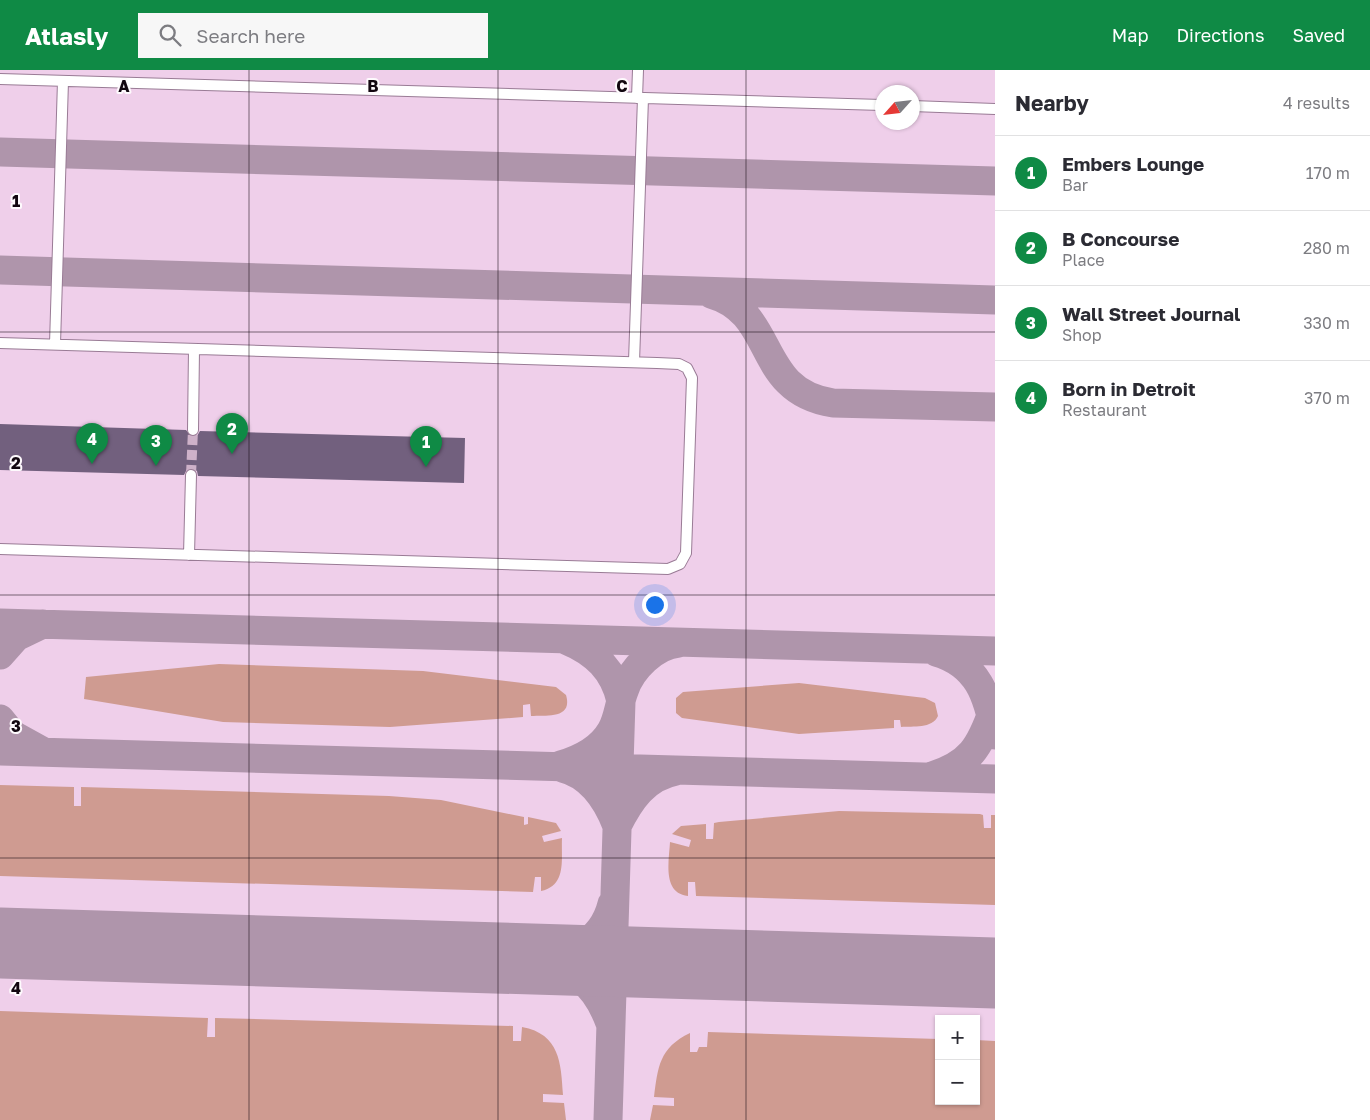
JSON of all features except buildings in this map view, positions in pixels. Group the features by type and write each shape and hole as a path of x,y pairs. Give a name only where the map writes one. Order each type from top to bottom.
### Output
{"lane":[{"path":"634,362 640,98 638,70"},
{"path":"0,79 875,106"},
{"path":"55,344 63,81"},
{"path":"920,106 995,109"},
{"path":"0,343 679,364 687,368 692,378 686,553 680,564 668,569 0,549"},
{"path":"193,430 194,348"},
{"path":"189,555 191,475"}],"shaded area":[{"path":"219,664 423,671 556,687 566,695 567,703 566,708 562,712 551,715 531,716 530,704 523,705 523,717 390,727 223,722 84,699 86,677"},
{"path":"799,683 925,698 935,703 938,716 931,723 922,726 901,727 900,720 894,720 894,728 799,734 682,718 676,713 676,698 683,692"},
{"path":"0,785 74,787 74,806 81,806 81,787 389,796 441,800 524,817 524,825 528,824 528,817 556,823 561,831 542,836 544,842 562,838 561,870 555,883 541,891 541,877 535,877 533,892 0,876"},
{"path":"839,811 980,814 983,815 984,828 991,828 991,815 995,815 995,905 696,896 695,882 688,882 688,896 680,894 671,883 668,867 670,842 689,847 691,840 672,834 681,826 706,824 706,839 713,839 714,823"},
{"path":"0,1011 208,1018 207,1037 215,1037 215,1018 513,1026 513,1041 521,1041 522,1027 544,1036 556,1052 561,1072 563,1095 543,1094 543,1102 564,1103 566,1120 0,1120"},
{"path":"708,1032 935,1039 935,1105 980,1105 980,1040 995,1041 995,1120 650,1120 653,1105 674,1106 674,1098 654,1097 659,1068 666,1052 672,1045 690,1033 690,1052 697,1052 699,1047 707,1047"}],"taxiway":[{"path":"0,152 995,181"},
{"path":"0,270 995,300"},
{"path":"711,294 732,304 747,317 777,368 790,384 808,396 833,403 995,407"},
{"path":"0,623 995,651"},
{"path":"0,655 16,637 43,624"},
{"path":"566,640 586,650 602,663 614,680 621,701 608,1120"},
{"path":"561,765 583,757 596,749 607,738 617,717 622,696 632,674 653,653 661,648 679,643"},
{"path":"936,652 950,657 962,665 979,683 989,707 995,735"},
{"path":"932,776 965,760 978,744 993,710"},
{"path":"0,719 13,735 42,751"},
{"path":"0,751 995,779"},
{"path":"562,768 581,776 597,790 617,826 627,807 647,784 656,778 676,771"},
{"path":"526,959 554,955 580,946 590,940 607,919 612,904"},
{"path":"534,960 561,969 582,980 597,997 610,1023"}],"runway":[{"path":"0,943 995,973"}],"tunnel":[{"path":"191,475 193,430"}],"place":[{"name":"B Concourse","path":"232,454"},
{"name":"Born in Detroit","path":"92,464"},
{"name":"Wall Street Journal","path":"156,466"},
{"name":"Embers Lounge","path":"426,467"}]}
